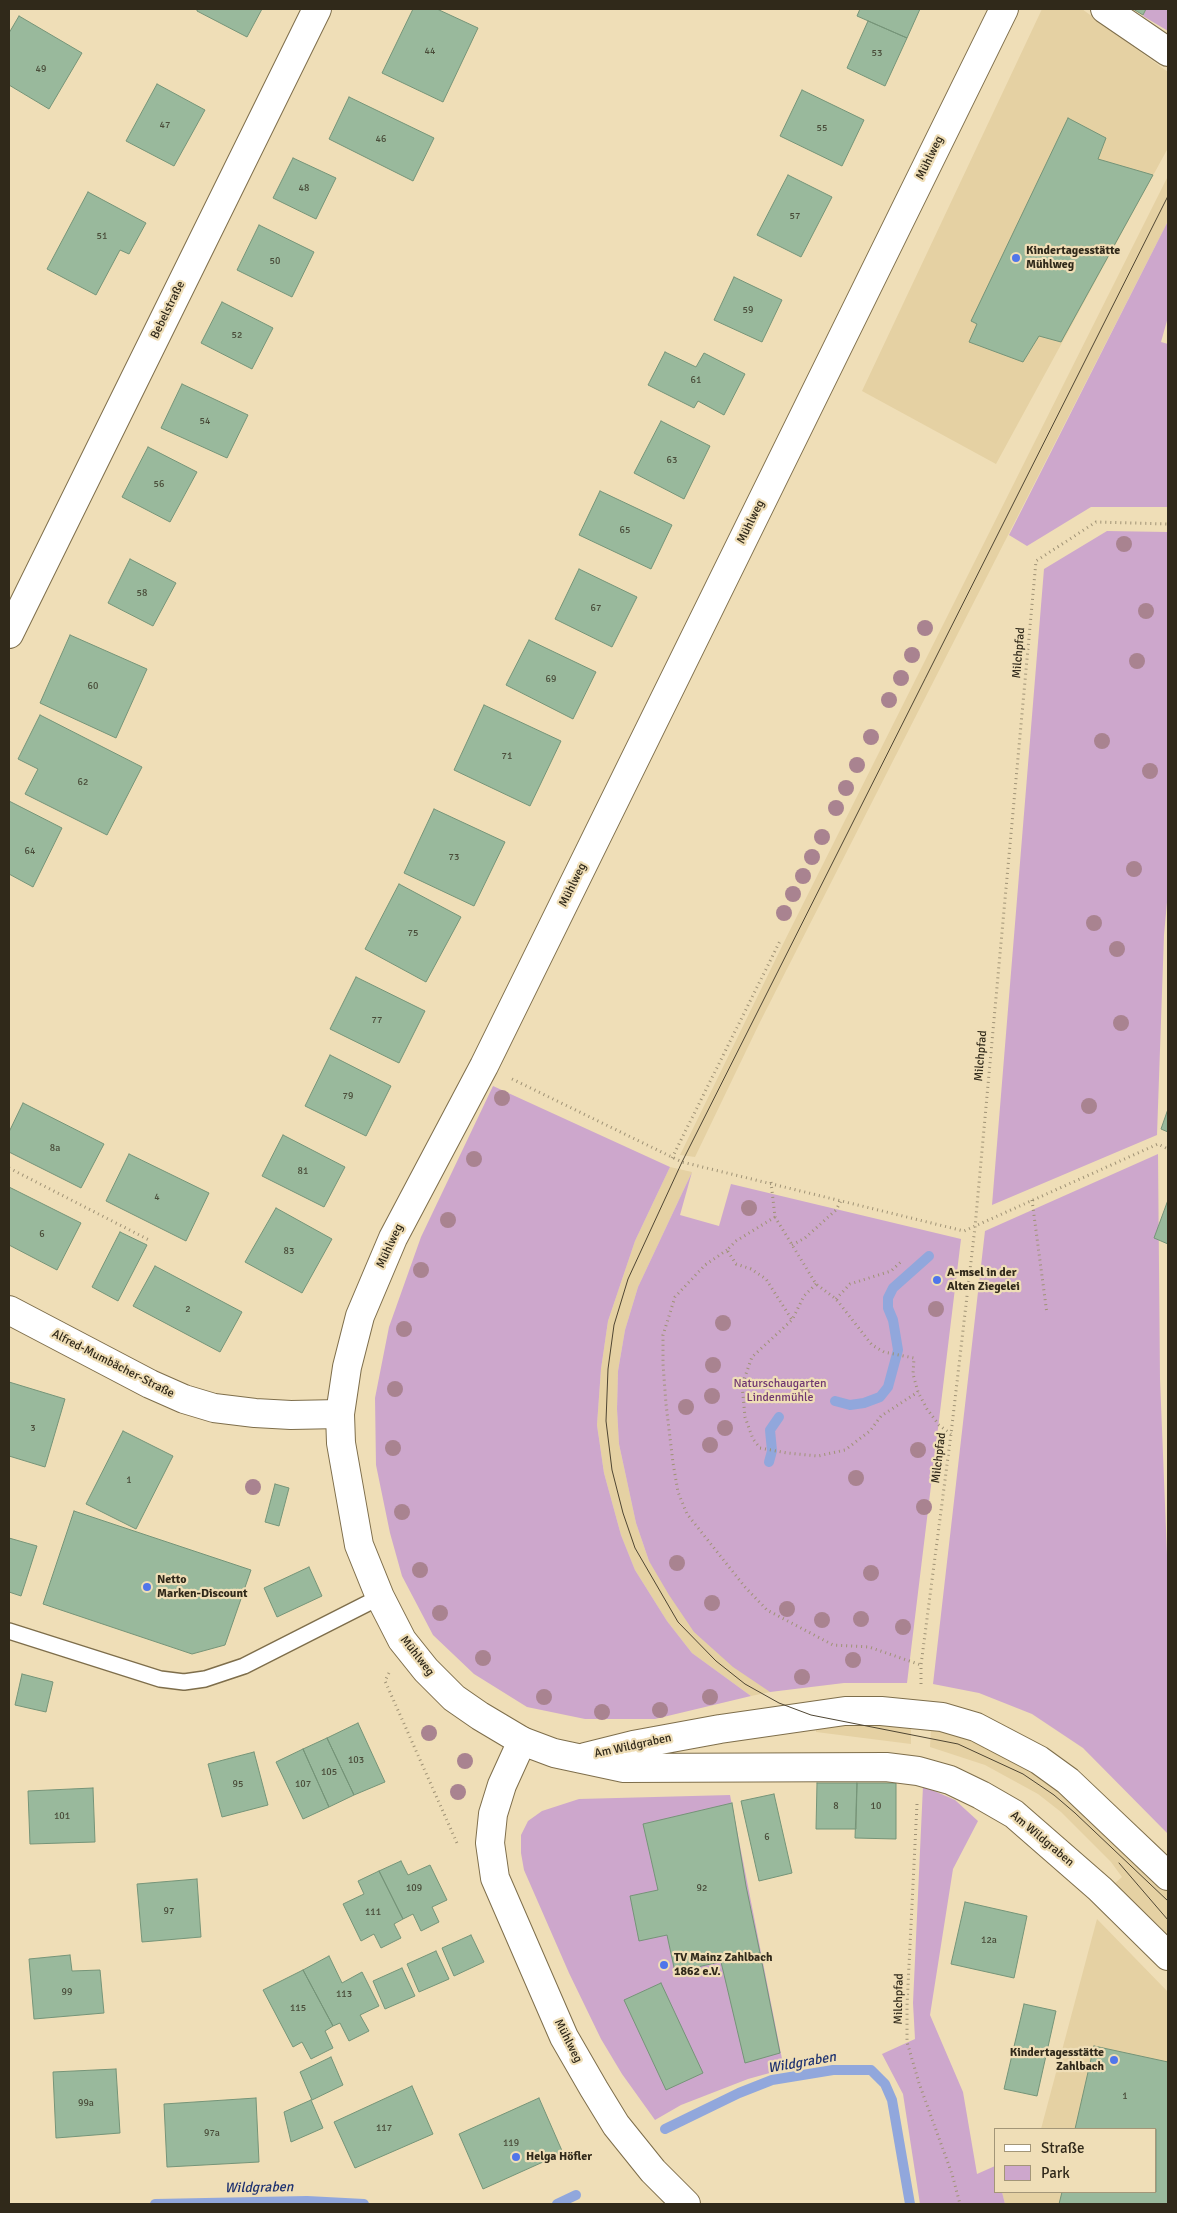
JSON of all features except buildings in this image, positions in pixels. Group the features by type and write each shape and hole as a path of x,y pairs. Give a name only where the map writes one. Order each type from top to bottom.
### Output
{"street":[{"name":"Bebelstraße","path":"12,617 317,9"},
{"name":"Mühlweg","path":"579,1758 554,1753 522,1741 454,1698 426,1670 402,1640 380,1597 357,1535 340,1443 340,1414 347,1367 360,1316 393,1238 484,1066 1004,9"},
{"path":"1105,9 1168,52"},
{"name":"Alfred-Mumbächer-Straße","path":"9,1310 150,1384 184,1399 214,1408 255,1413 291,1415 340,1414"},
{"name":"Am Wildgraben","path":"579,1758 633,1745 811,1715 881,1710 942,1717 976,1727 1039,1760 1068,1781 1168,1876"},
{"path":"720,1729 706,1738 700,1751 706,1760 722,1767"},
{"name":"Mühlweg","path":"522,1741 502,1785 492,1814 490,1843 495,1878 564,2037 594,2089 616,2125 653,2171 686,2204"},
{"name":"Am Wildgraben","path":"579,1758 624,1768 886,1767 918,1770 950,1780 1014,1814 1100,1889 1168,1956"}],"lane":[{"path":"9,1630 160,1679 184,1682 205,1679 244,1666 380,1597"}],"path":[{"name":"Milchpfad","path":"921,1685 921,1665 951,1434 974,1226 1036,561 1096,522 1168,524"},
{"path":"672,1158 781,939"},
{"path":"506,1077 672,1158 964,1231 1158,1144 1168,1149"},
{"path":"9,1168 151,1242"},
{"path":"771,1182 775,1217 816,1284 836,1299 872,1345 884,1352 914,1358 913,1374 918,1392 927,1409 939,1425 951,1434"},
{"path":"1032,1200 1047,1314"},
{"path":"792,1245 812,1232 836,1210 841,1201"},
{"path":"775,1217 736,1241 727,1250 705,1265 675,1297 663,1335 663,1364 666,1404 678,1492 687,1514 745,1587 767,1610 833,1645 869,1647 921,1665"},
{"path":"727,1250 736,1264 751,1269 766,1279 792,1320"},
{"path":"836,1299 850,1284 891,1271 903,1260"},
{"path":"816,1284 804,1296 792,1320 752,1357 742,1385 746,1417 753,1439 760,1448 818,1456 845,1450 870,1431 882,1416 918,1392"},
{"path":"402,1640 385,1681 459,1846"},
{"name":"Milchpfad","path":"917,1795 907,2006 908,2042 919,2083 952,2174 960,2204"}],"shaded area":[{"name":"Kindertagesstätte Mühlweg","path":"1042,9 1082,9 1168,72 1168,148 996,464 862,391"},
{"path":"1168,176 1168,221 760,1022 695,1157 680,1155 787,936"},
{"path":"670,1167 692,1172 638,1287 625,1330 618,1371 617,1409 619,1444 636,1523 649,1561 755,1680 770,1692 751,1696 692,1653 667,1621 635,1570 621,1535 604,1473 597,1425 601,1369 608,1321 635,1241"},
{"path":"881,1724 911,1726 911,1744 816,1732 816,1725"},
{"path":"931,1730 952,1734 982,1745 1017,1763 1065,1795 1168,1891 1168,1934 1114,1884 1122,1877 1111,1862 1061,1812 1038,1794 985,1765 930,1747"},
{"name":"Kindertagesstätte Zahlbach","path":"1097,1919 1168,1992 1168,2204 1005,2204 1002,2193 1157,2193 1157,2128 1041,2128"}],"green space":[{"path":"1146,9 1168,9 1168,31 1143,16"},
{"path":"1168,221 1168,317 1161,342 1168,344 1168,507 1091,507 1027,546 1009,535"},
{"path":"1107,531 1167,532 1168,891 1164,935 1157,1135 992,1205 1044,569"},
{"path":"493,1086 670,1167 635,1241 608,1321 601,1369 597,1425 604,1473 621,1535 635,1570 667,1621 692,1653 751,1696 655,1719 585,1719 527,1707 474,1674 433,1635 402,1576 390,1533 376,1465 375,1398 389,1327 421,1237"},
{"path":"1158,1154 1160,1379 1168,1580 1168,1834 1083,1748 1032,1714 979,1693 933,1684 985,1231"},
{"name":"Naturschaugarten Lindenmühle","path":"692,1172 680,1215 719,1226 731,1184 961,1239 907,1683 844,1683 770,1692 733,1667 694,1632 649,1561 636,1523 619,1444 617,1409 618,1371 625,1330 638,1287"},
{"path":"923,1786 955,1800 978,1821 953,1869 930,2015 963,2092 977,2174 994,2166 994,2193 1002,2193 1005,2204 920,2204 903,2094 882,2054 915,2039 913,2003"},
{"name":"TV Mainz Zahlbach 1862 e.V.","path":"730,1795 784,2069 748,2079 681,2105 655,2120 622,2074 601,2039 569,1973 524,1870 521,1853 521,1835 528,1821 542,1811 579,1799"}],"waterway":[{"path":"835,1401 850,1405 864,1403 880,1397 888,1387 898,1350 893,1320 888,1308 888,1298 893,1288 929,1256"},
{"path":"769,1462 772,1451 770,1430 779,1417"},
{"name":"Wildgraben","path":"665,2129 739,2093 772,2080 833,2070 871,2070 885,2084 892,2100 910,2204"},
{"name":"Wildgraben","path":"557,2204 576,2195"},
{"name":"Wildgraben","path":"155,2204 307,2201 364,2204"}],"tram line":[{"path":"1168,196 682,1162 628,1279 614,1325 608,1369 606,1421 612,1470 623,1513 635,1548 678,1622 716,1661 745,1684 779,1703 811,1715 958,1744 1023,1774 1054,1795 1075,1813 1168,1901"},
{"path":"1119,1863 1168,1920"}],"place":[{"name":"Kindertagesstätte Mühlweg","path":"1016,258"},
{"name":"A-msel in der Alten Ziegelei","path":"937,1280"},
{"name":"Netto Marken-Discount","path":"147,1587"},
{"name":"TV Mainz Zahlbach 1862 e.V.","path":"664,1965"},
{"name":"Kindertagesstätte Zahlbach","path":"1114,2060"},
{"name":"Helga Höfler","path":"516,2157"}]}
